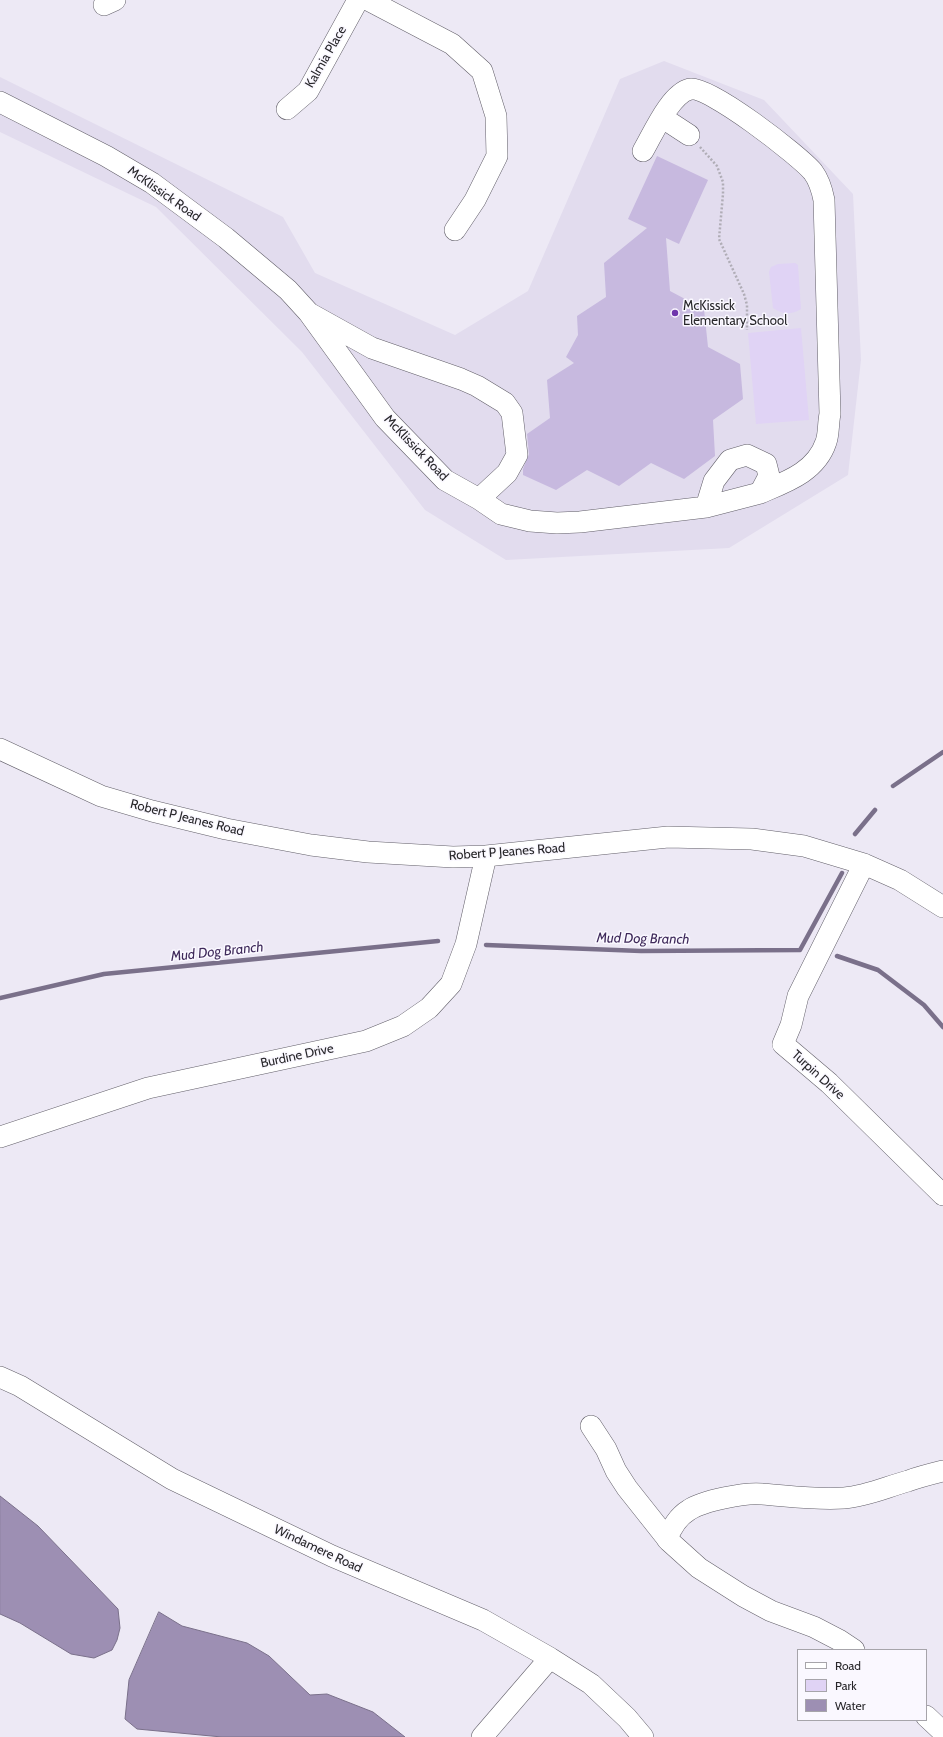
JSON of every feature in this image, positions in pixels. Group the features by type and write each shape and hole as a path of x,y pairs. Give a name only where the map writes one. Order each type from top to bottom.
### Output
{"street":[{"name":"Kalmia Place","path":"287,109 308,91 358,0"},
{"path":"368,0 452,44 482,71 496,116 497,156 475,200 455,230"},
{"path":"479,499 501,514 530,521 557,523 580,522 706,507 760,494 800,476 817,459 826,442 830,414 824,200 821,186 813,172 802,160 744,116 707,92 692,88 683,92 673,101 643,151"},
{"name":"McKlissick Road","path":"0,102 106,156 152,183 226,238 288,290 309,313 386,418 445,480 461,491 479,499 507,474 517,455 512,413 505,403 477,386 461,379 372,348 309,313"},
{"path":"663,118 689,135"},
{"path":"706,507 714,481 730,460 747,456 766,464 769,476 760,494"},
{"name":"Robert P Jeanes Road","path":"0,749 101,796 152,811 226,829 311,845 368,852 486,856 668,837 752,839 804,846 864,864 900,880 943,907"},
{"name":"Burdine Drive","path":"0,1137 148,1088 366,1041 403,1026 429,1008 451,984 466,944 486,856"},
{"name":"Turpin Drive","path":"864,864 801,990 791,1025 783,1044 829,1083 943,1195"},
{"name":"Windamere Road","path":"0,1377 20,1386 172,1479 332,1556 483,1620 550,1658 591,1684 627,1718 643,1737"},
{"path":"591,1426 606,1449 627,1488 667,1539 699,1568 743,1596 771,1611 814,1627 852,1649"},
{"path":"667,1539 675,1524 688,1510 737,1496 762,1494 810,1499 844,1498 877,1492 907,1481 943,1471"},
{"path":"482,1737 550,1658"},
{"path":"927,1717 943,1732"}],"path":[{"path":"689,135 712,159 721,176 723,194 718,234 744,294 747,304 747,330"}],"shaded area":[{"name":"McKissick Elementary School","path":"664,61 764,100 853,194 861,360 848,475 729,548 506,560 425,510 302,352 156,207 0,132 0,77 283,217 315,273 455,335 528,291 620,79"}],"green space":[{"path":"795,263 798,265 801,309 790,313 780,312 773,308 769,272 771,267 778,264"},
{"path":"801,328 809,420 756,424 748,333"}],"water":[{"path":"0,1496 38,1526 118,1609 120,1628 117,1640 112,1650 94,1658 71,1654 20,1623 0,1614"},
{"path":"159,1612 182,1626 247,1643 269,1656 310,1695 327,1694 373,1712 405,1737 222,1737 137,1729 125,1719 129,1680"}],"building":[{"path":"657,156 708,180 679,244 666,238 670,291 704,309 708,347 740,364 743,399 713,420 715,456 684,479 651,463 619,486 587,470 556,490 523,475 523,469 529,454 527,434 550,418 547,380 574,363 566,357 578,335 577,316 606,297 604,263 647,228 628,219"}],"waterway":[{"path":"893,786 943,752"},
{"path":"855,834 875,810"},
{"name":"Mud Dog Branch","path":"486,945 641,951 800,950 842,873"},
{"name":"Mud Dog Branch","path":"0,998 104,974 438,941"},
{"name":"Mud Dog Branch","path":"837,956 878,970 924,1005 943,1027"}],"place":[{"name":"McKissick Elementary School","path":"675,313"}]}
